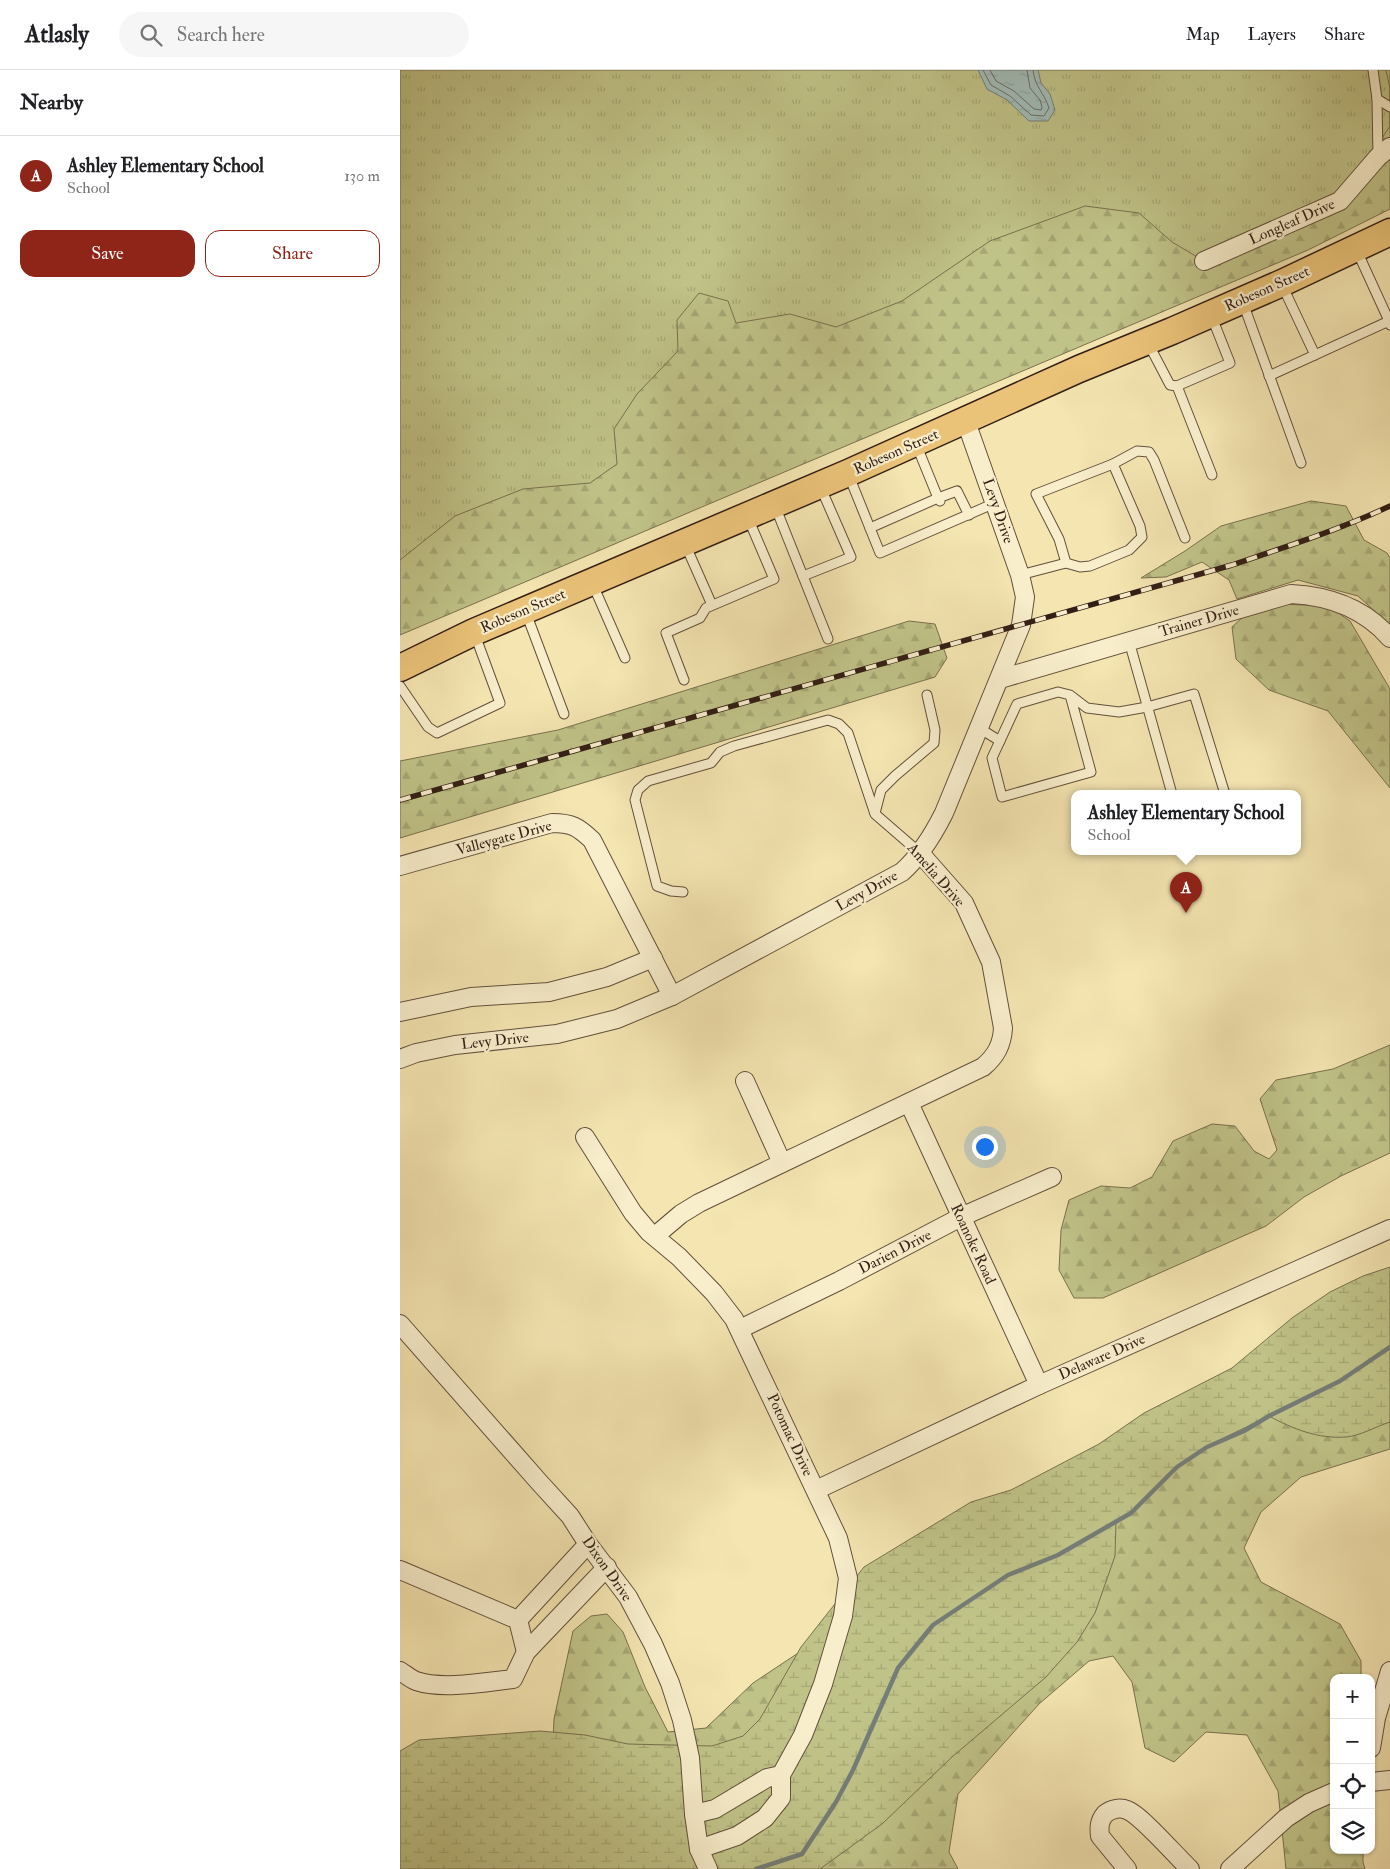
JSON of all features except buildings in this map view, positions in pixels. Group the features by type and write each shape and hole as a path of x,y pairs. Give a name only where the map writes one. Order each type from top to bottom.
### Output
{"main road":[{"name":"Robeson Street","path":"400,668 474,632 848,473 1079,368 1242,301 1390,232"}],"street":[{"name":"Longleaf Drive","path":"1204,261 1340,201 1384,152"},
{"name":"Levy Drive","path":"400,1060 416,1053 455,1045 557,1034 617,1018 672,996 902,872 920,853 944,813 980,728 1021,625 1025,597 1020,575 965,419"},
{"name":"Trainer Drive","path":"1000,679 1291,594 1312,595 1349,606 1365,615 1390,638"},
{"name":"Valleygate Drive","path":"400,866 552,823 569,823 581,830 592,840 672,996"},
{"name":"Amelia Drive","path":"655,1236 681,1214 699,1203 909,1103 983,1067 991,1061 999,1049 1003,1028 991,962 964,903 920,853"},
{"path":"400,1012 471,997 549,992 607,977 653,958"},
{"path":"745,1081 782,1163"},
{"name":"Roanoke Road","path":"909,1103 1039,1385"},
{"name":"Potomac Drive","path":"585,1137 633,1213 714,1293 740,1329 838,1538 848,1578 843,1616 823,1684 803,1735 781,1775 781,1798 765,1818 737,1836 700,1849"},
{"name":"Darien Drive","path":"740,1329 839,1281 961,1218 1052,1177"},
{"name":"Delaware Drive","path":"816,1490 1039,1385 1390,1229"},
{"name":"Dixon Drive","path":"400,1324 570,1516 588,1544 628,1597 653,1644 670,1683 682,1720 690,1758 694,1814 700,1849 708,1869"},
{"path":"518,1620 588,1544"},
{"path":"400,1671 416,1681 432,1684 456,1685 513,1679 526,1652 607,1567"},
{"path":"400,1570 518,1620"},
{"path":"518,1620 526,1652"},
{"path":"1375,1724 1390,1671"},
{"path":"694,1814 715,1809 768,1778 781,1775"},
{"path":"1375,1782 1390,1780"},
{"path":"1230,1869 1286,1818 1310,1803 1330,1794"},
{"path":"1127,1869 1100,1836 1100,1822 1110,1811 1116,1809 1124,1809 1135,1815 1190,1869"}],"lane":[{"path":"1373,70 1384,152"},
{"path":"1376,100 1390,107"},
{"path":"1269,376 1390,322 1356,248"},
{"path":"1282,283 1315,355"},
{"path":"1242,301 1301,464"},
{"path":"1147,341 1170,385 1177,386 1230,363 1210,314"},
{"path":"1177,386 1212,475"},
{"path":"916,443 939,500"},
{"path":"1066,563 1059,539 1036,494 1113,464 1137,451 1149,452 1154,460 1184,538"},
{"path":"1020,575 1066,563 1080,567 1090,566 1129,550 1142,537 1140,526 1113,464"},
{"path":"848,473 880,553 931,526 948,519 968,515 995,503"},
{"path":"803,576 851,557 820,485"},
{"path":"870,528 957,491 968,515"},
{"path":"774,504 828,639"},
{"path":"684,680 666,633 700,618 706,608 712,605 774,579 747,516"},
{"path":"685,542 712,605"},
{"path":"592,581 625,658"},
{"path":"525,611 564,714"},
{"path":"400,686 428,727 437,732 500,703 474,632"},
{"path":"1128,641 1171,790"},
{"path":"1070,695 1091,772 1002,797 992,758 1017,704 1058,692 1070,695 1087,708 1119,712 1194,694 1223,790"},
{"path":"875,814 881,790 934,743 935,730 927,695"},
{"path":"682,892 671,891 657,886 635,800 638,790 648,780 711,763 720,752 734,746 828,720 839,724 848,733 875,814"},
{"path":"980,728 1000,741"},
{"name":"Amelia Drive","path":"875,814 920,853"}],"green space":[{"path":"400,70 1390,70 1390,187 400,605"},
{"path":"1386,70 1390,70 1390,89"},
{"path":"1390,126 1390,209 1308,250 400,635 400,560 455,516 523,489 590,483 617,464 614,429 637,394 678,351 677,320 699,293 728,301 736,323 790,314 836,327 902,301 990,241 1085,206 1139,213 1172,242 1204,261 1340,201"},
{"path":"1311,501 1346,506 1364,540 1387,553 1390,558 1390,625 1358,596 1298,580 1237,599 1229,580 1202,562 1166,577 1141,578 1221,526"},
{"path":"1280,604 1328,606 1350,621 1390,689 1390,788 1328,711 1269,690 1236,659 1232,627 1244,616"},
{"path":"909,621 935,624 947,658 935,677 400,838 400,761 558,730"},
{"path":"1390,1045 1390,1153 1341,1176 1304,1197 1266,1226 1103,1298 1074,1298 1059,1270 1061,1230 1069,1200 1101,1186 1130,1188 1152,1177 1173,1141 1212,1124 1235,1126 1254,1151 1269,1159 1277,1150 1260,1099 1276,1080 1333,1069"},
{"path":"1390,1267 1390,1422 1357,1435 1336,1437 1306,1432 1269,1416 1209,1445 1187,1459 1133,1510 1116,1521 1115,1556 1095,1613 1077,1642 1046,1677 952,1757 882,1824 820,1869 400,1869 400,1751 419,1740 540,1731 585,1735 628,1744 712,1746 743,1736 760,1719 801,1647 864,1567 971,1502 1011,1490 1099,1444 1144,1413 1232,1368 1292,1318 1330,1292 1363,1276"},
{"path":"1390,1328 1390,1449 1301,1477 1261,1512 1244,1548 1261,1582 1340,1624 1361,1661 1361,1674 1330,1674 1330,1854 1363,1854 1365,1869 1286,1869 1278,1791 1247,1735 1206,1732 1174,1762 1145,1748 1132,1682 1113,1656 1089,1661 1039,1704 958,1794 949,1852 958,1869 400,1869 400,1777 552,1768 554,1719 573,1631 591,1616 607,1614 623,1632 645,1687 668,1732 706,1728 753,1683 857,1614"}],"water":[{"path":"978,70 1038,70 1041,83 1050,94 1055,110 1048,121 1029,121 1007,100 987,89"}],"waterway":[{"path":"756,1869 802,1854 836,1802 853,1770 898,1668 933,1625 1008,1575 1058,1555 1131,1513 1177,1467 1207,1447 1244,1431 1269,1416 1340,1381 1390,1347"}],"railway":[{"path":"400,800 1232,565 1292,545 1390,506"}],"place":[{"name":"Ashley Elementary School","path":"1186,913"}]}
